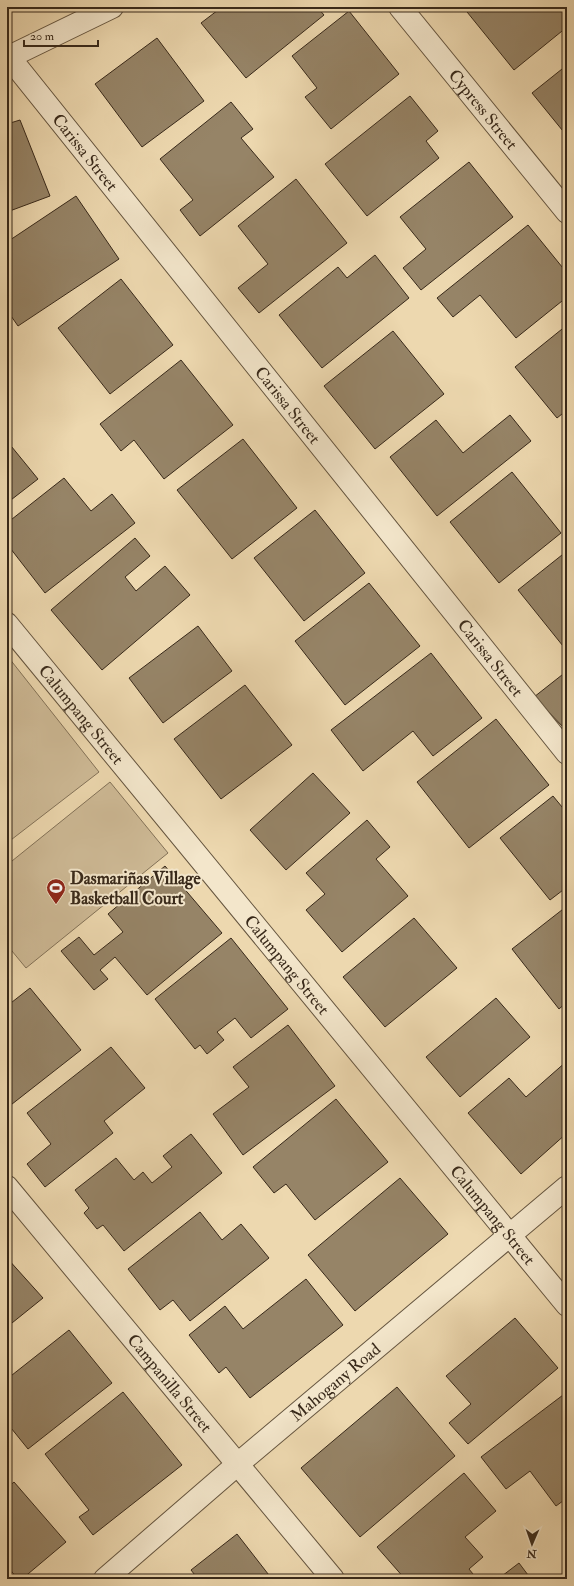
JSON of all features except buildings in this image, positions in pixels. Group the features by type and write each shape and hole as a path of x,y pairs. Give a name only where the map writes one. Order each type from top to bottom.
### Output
{"street":[{"path":"8,57 112,7"},
{"name":"Cypress Street","path":"400,7 567,212"},
{"name":"Carissa Street","path":"8,57 567,753"},
{"name":"Calumpang Street","path":"7,624 567,1305"},
{"name":"Campanilla Street","path":"7,1187 239,1463 333,1579"},
{"name":"Mahogany Road","path":"105,1579 239,1463 567,1187"}],"shaded area":[{"path":"9,658 99,772 7,843 7,660"},
{"name":"Dasmariñas Village Basketball Court","path":"110,782 168,853 26,968 7,945 7,865"}],"place":[{"name":"Dasmariñas Village Basketball Court","path":"56,905"}]}
